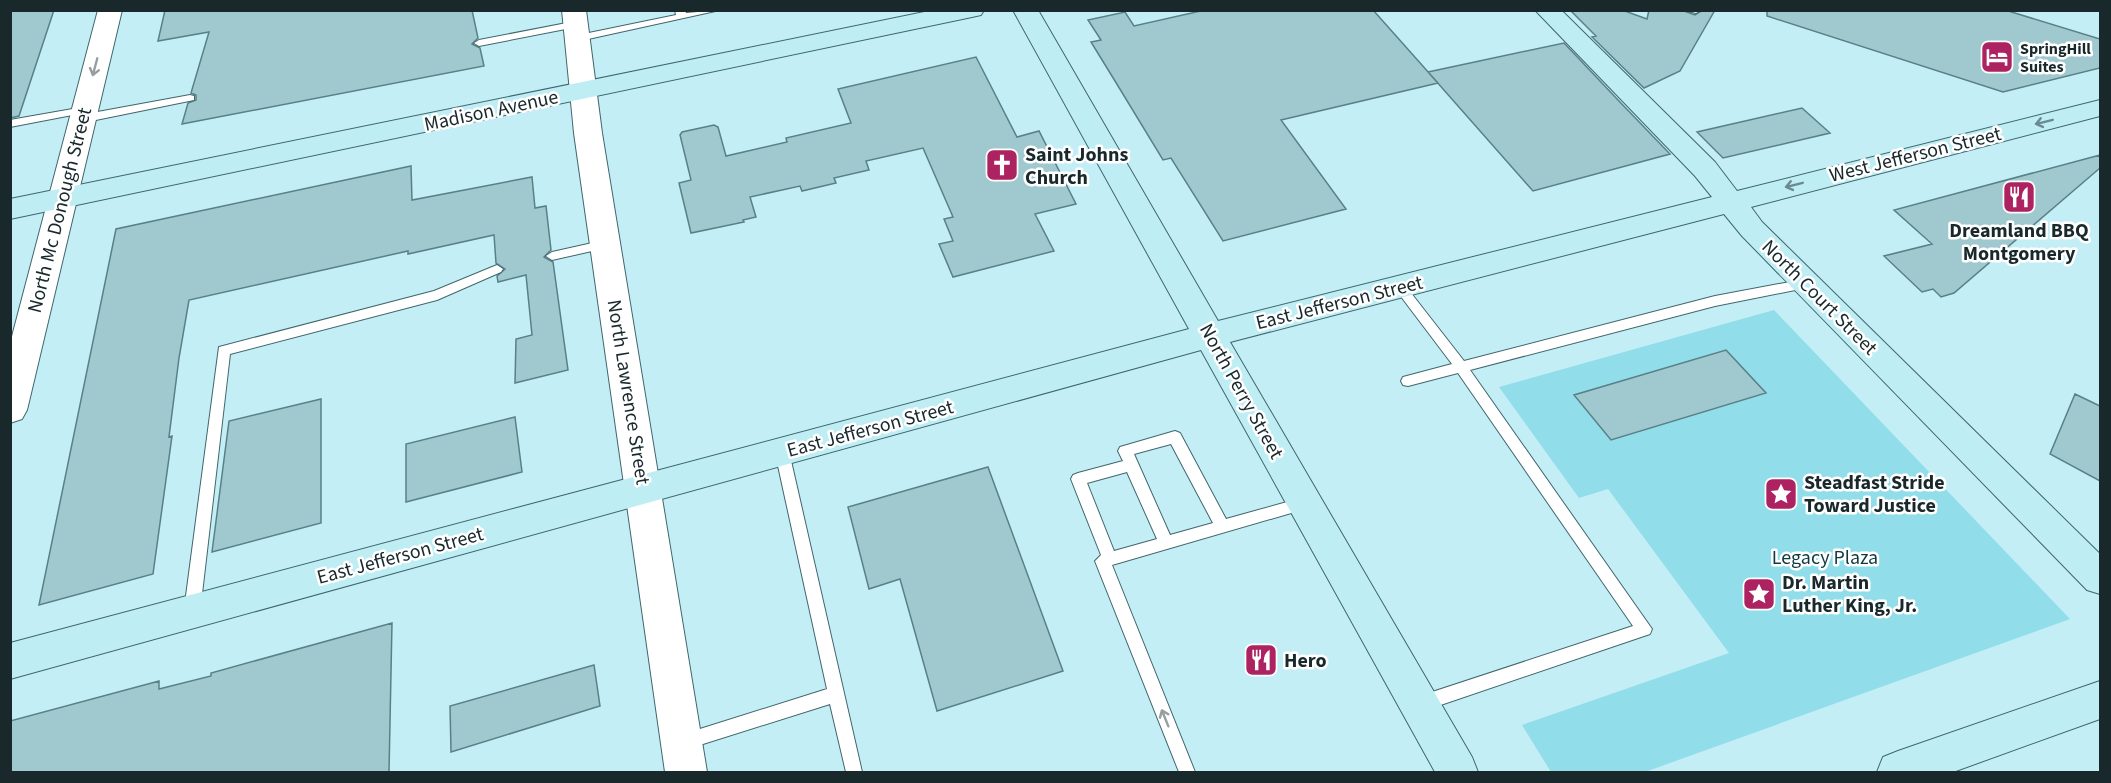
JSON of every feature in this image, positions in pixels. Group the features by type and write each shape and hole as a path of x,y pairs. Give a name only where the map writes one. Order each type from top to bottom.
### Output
{"main road":[{"name":"Madison Avenue","path":"10,210 972,10"},
{"name":"North Perry Street","path":"1025,10 1457,772"},
{"name":"North Court Street","path":"1547,10 1706,169 1752,229 2100,578"},
{"name":"West Jefferson Street","path":"1730,201 2100,108"},
{"name":"East Jefferson Street","path":"10,661 1210,335 1730,201"},
{"path":"1898,772 2100,700"}],"street":[{"name":"North Mc Donough Street","path":"10,410 15,370 62,199 110,10"},
{"name":"North Lawrence Street","path":"577,24 584,91 606,244 684,758"}],"lane":[{"path":"479,43 577,24 715,10"},
{"path":"1688,10 1696,10"},
{"path":"10,124 190,98"},
{"path":"552,256 606,244"},
{"path":"192,612 224,351 437,295 497,269"},
{"path":"1408,381 1714,301 1806,284"},
{"path":"1400,287 1461,367 1644,629 1418,704"},
{"path":"1166,543 1125,451 1175,437 1222,527"},
{"path":"782,452 854,772"},
{"path":"1131,465 1078,479 1106,560 1187,772"},
{"path":"1106,560 1305,503"},
{"path":"684,758 836,694"}],"green space":[{"name":"Legacy Plaza","path":"1774,310 2070,619 1645,772 1551,772 1522,725 1729,653 1608,489 1579,498 1499,387"}],"building":[{"path":"10,10 54,10 19,116 10,118"},
{"path":"165,10 472,10 478,38 472,44 480,48 484,66 182,124 188,103 196,100 196,95 191,93 209,32 158,41"},
{"path":"1205,10 1373,10 1438,83 1281,120 1346,209 1223,241 1171,158 1163,160 1091,42 1101,40 1088,20 1125,12 1134,26"},
{"path":"1570,10 1622,10 1647,19 1649,10 1681,10 1695,15 1703,10 1715,10 1680,71 1644,88 1592,37 1596,36"},
{"name":"SpringHill Suites","path":"1767,10 2005,10 2100,39 2100,68 2003,92 1767,16"},
{"path":"1564,43 1670,154 1533,191 1428,72"},
{"path":"976,57 1017,137 1039,131 1076,204 1035,214 1054,251 953,277 939,244 953,241 944,219 953,217 923,148 866,161 869,170 834,178 836,183 802,191 800,186 750,197 756,217 743,220 744,222 691,233 679,183 691,180 680,135 682,132 714,125 718,127 726,156 787,142 786,138 851,123 838,89"},
{"path":"1802,108 1830,133 1723,158 1697,132"},
{"path":"2100,155 2100,168 1954,293 1941,297 1933,289 1922,292 1884,256 1932,244 1894,210"},
{"path":"411,166 412,200 532,177 535,208 546,206 551,250 544,257 553,262 568,370 515,383 516,339 532,335 526,275 498,282 497,276 505,269 496,263 494,235 408,254 408,251 189,300 179,358 169,437 172,436 153,574 39,605 116,229"},
{"path":"1726,350 1766,393 1611,440 1574,395"},
{"path":"2075,394 2100,406 2100,481 2050,454"},
{"path":"321,399 321,523 212,552 229,421"},
{"path":"515,417 522,472 406,502 406,444"},
{"path":"988,467 1063,671 937,711 900,579 869,589 848,507"},
{"path":"392,623 389,772 10,772 10,721 159,681 159,689 211,676 211,673"},
{"path":"594,665 600,706 451,752 450,706"}],"place":[{"name":"SpringHill Suites","path":"1997,57"},
{"name":"Saint Johns Church","path":"1002,165"},
{"name":"Dreamland BBQ Montgomery","path":"2019,197"},
{"name":"Steadfast Stride Toward Justice","path":"1781,494"},
{"name":"Dr. Martin Luther King, Jr.","path":"1759,594"},
{"name":"Hero","path":"1261,660"}]}
